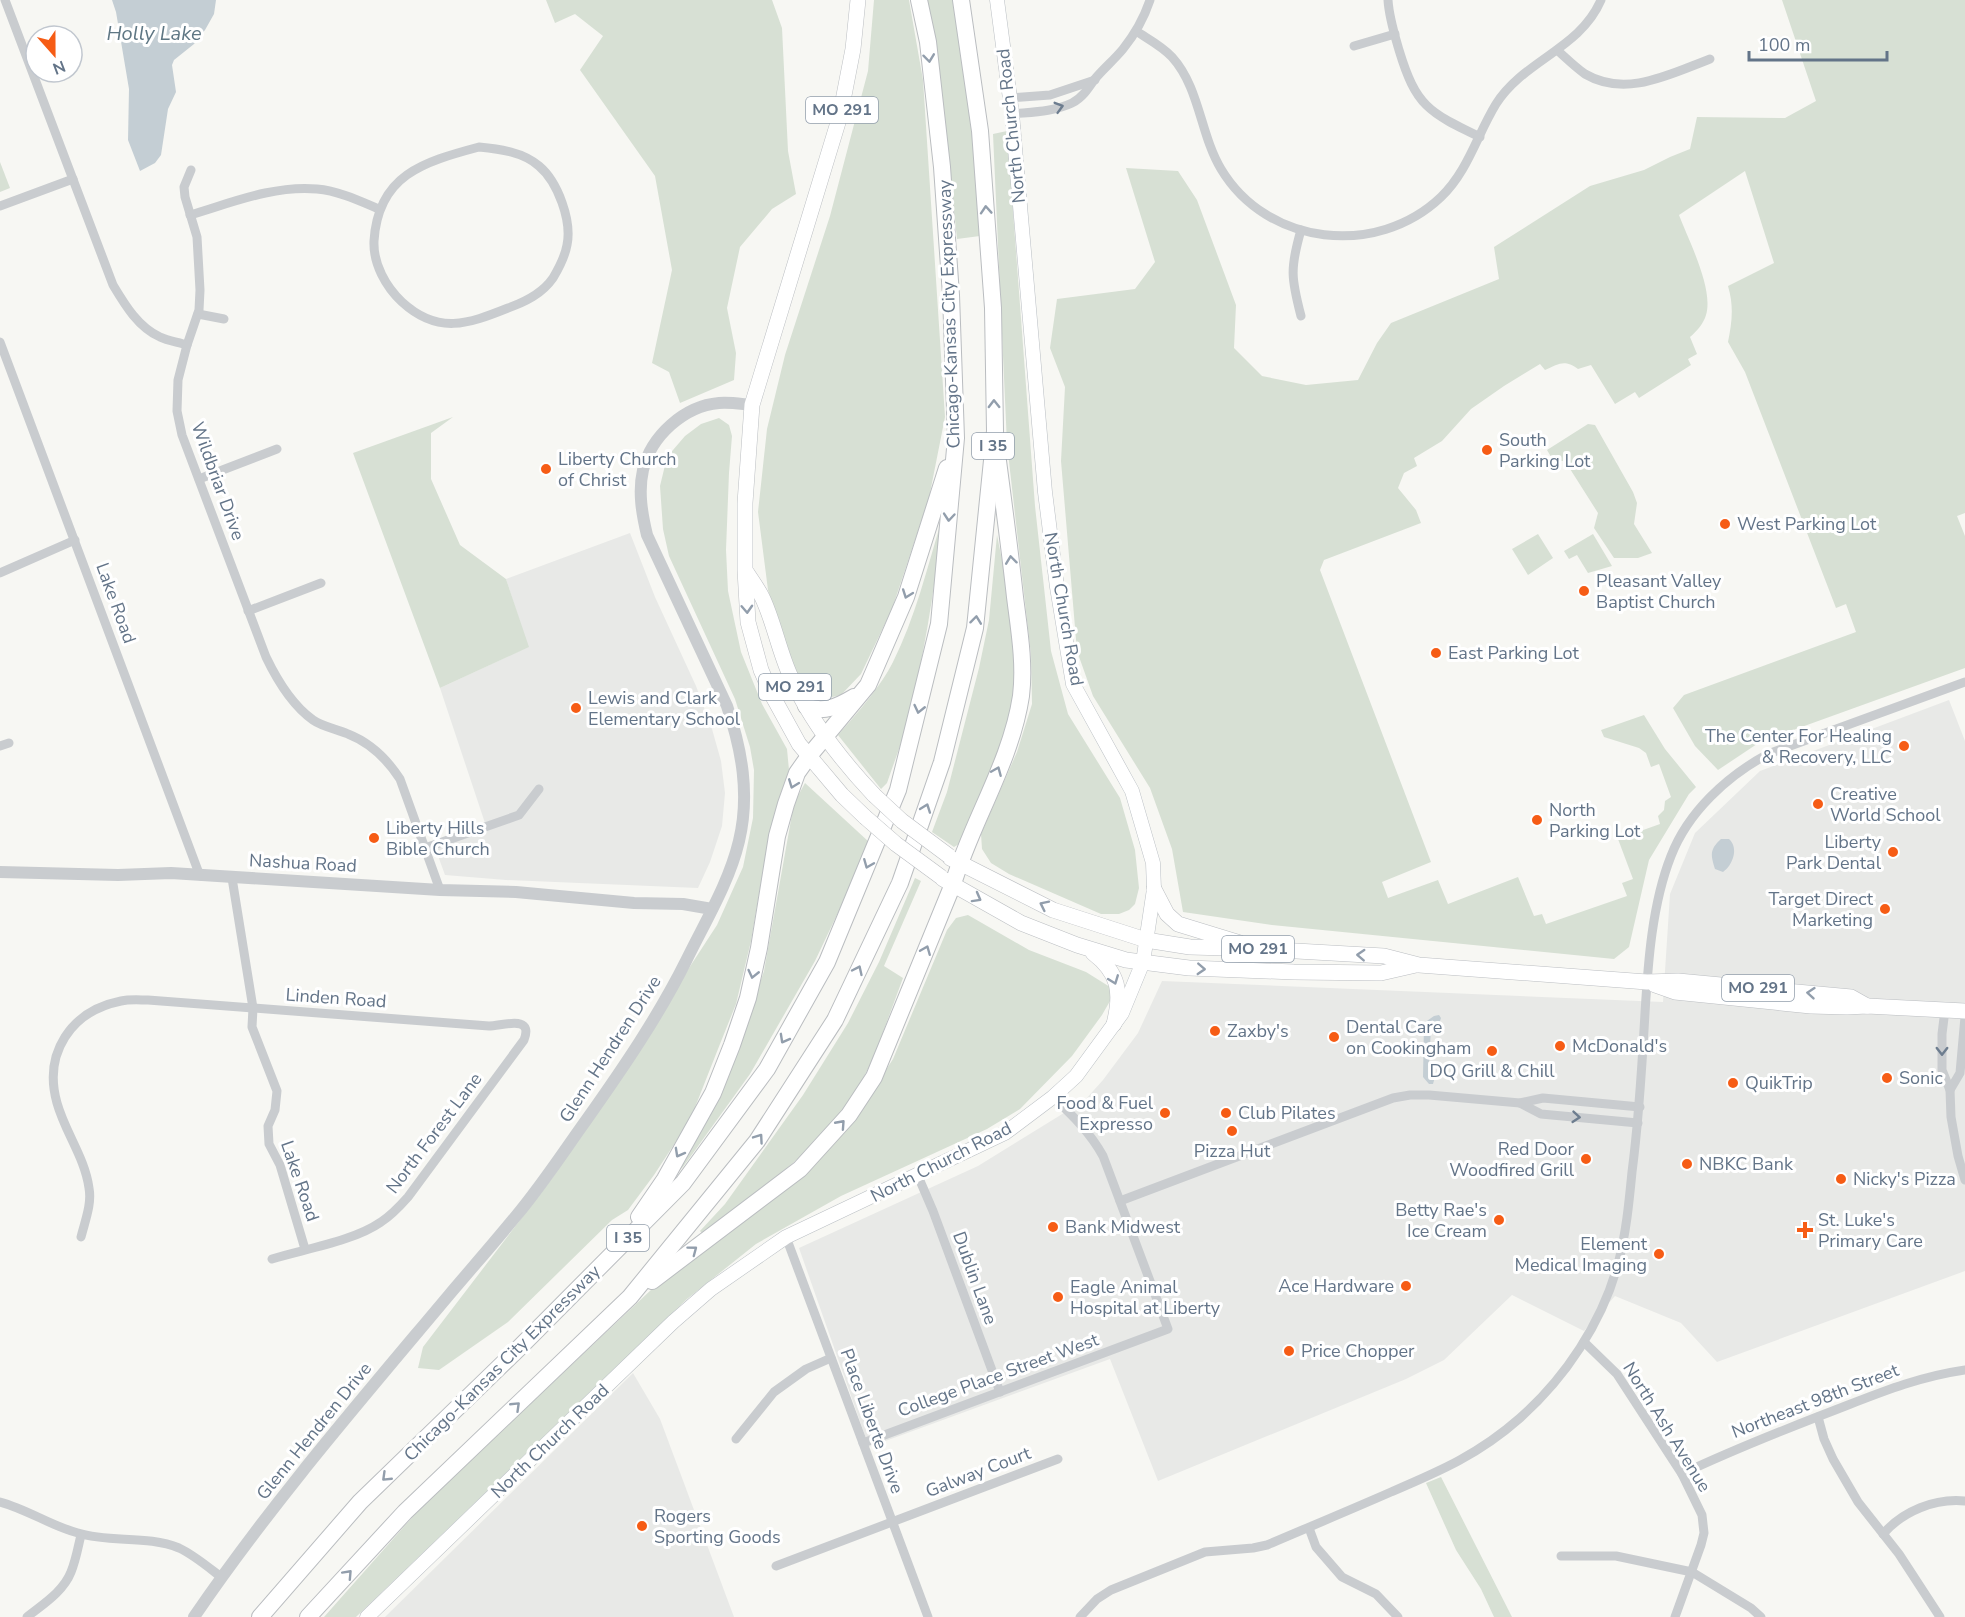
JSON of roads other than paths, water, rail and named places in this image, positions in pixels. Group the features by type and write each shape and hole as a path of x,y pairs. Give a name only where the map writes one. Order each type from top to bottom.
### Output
{"highway":[{"name":"Chicago-Kansas City Expressway","path":"260,1617 360,1502 683,1183 767,1069 827,962 898,790 939,624 956,438 951,295 942,167 928,42 919,0"},
{"name":"I 35","path":"308,1617 405,1512 630,1298 757,1141 835,1020 900,883 942,762 975,628 995,431 993,308 980,131 961,0"},
{"path":"630,1298 800,1169 849,1115 874,1077 954,860 1009,744 1020,698 1023,672 995,431"},
{"path":"612,1254 665,1179 713,1093 748,998 757,958 777,836 797,773 868,685 906,597 956,438"},
{"path":"806,706 820,710 831,708 861,694"}],"main road":[{"name":"MO 291","path":"858,0 853,49 840,117 752,405 745,502 748,622 761,670 791,733 842,795 896,844 947,881 1021,922 1085,948 1126,960 1189,968 1381,973 1419,965"},
{"name":"North Church Road","path":"367,1617 673,1322 711,1289 786,1237 1005,1133 1053,1097 1076,1076 1122,1013 1143,962 1154,889 1153,863 1132,791 1073,684 1057,587 1045,492 1012,114 997,0"},
{"name":"MO 291","path":"745,570 763,598 789,674 806,706 826,736 874,795 954,860 1053,910 1146,940 1190,947 1384,956 1419,965 1647,982 1675,992 1811,1006 1965,1011"},
{"path":"1154,889 1167,914 1178,924 1192,930 1263,949"},
{"path":"1085,948 1104,961 1117,983 1119,1001 1114,1024"}],"street":[{"path":"5,0 108,274 125,305 142,325 162,338 187,345"},
{"path":"1012,114 1041,112 1061,108 1075,102 1087,91 1136,31 1150,0"},
{"path":"1388,0 1389,16 1408,78 1421,101 1442,119 1480,137"},
{"path":"1136,31 1162,48 1181,68 1192,90 1210,149 1222,171 1256,208 1278,221 1301,230 1334,236 1352,236 1381,231 1413,218 1428,208 1460,174 1505,91 1525,72 1578,34 1588,24 1601,0"},
{"path":"1354,45 1395,34"},
{"path":"1557,50 1587,75 1610,84 1626,85 1652,81 1710,59"},
{"path":"1010,98 1050,95 1095,80"},
{"path":"479,147 503,150 538,165 550,178 562,202 568,228 568,243 564,257 552,279 532,297 480,319 453,324 428,319 414,312 394,294 376,260 375,227 379,209 386,195 399,182 419,168 479,147"},
{"name":"Wildbriar Drive","path":"191,170 184,187 197,237 201,290 198,314 178,380 177,411 182,435 273,672 294,701 315,721 351,735 370,746 394,770 400,779 440,890"},
{"path":"0,206 73,179"},
{"path":"190,215 262,194 298,189 318,189 346,195 379,209"},
{"path":"1301,230 1293,256 1292,269 1293,284 1301,316"},
{"path":"198,314 224,319"},
{"name":"Lake Road","path":"0,342 200,876"},
{"name":"Glenn Hendren Drive","path":"194,1617 263,1521 518,1214 560,1158 658,1013 712,909 732,863 742,824 744,804 741,757 727,706 647,536 641,508 641,490 643,471 650,452 661,435 674,422 694,410 719,403 752,405"},
{"path":"199,479 277,449"},
{"path":"0,573 75,540"},
{"path":"248,611 321,583"},
{"path":"1080,1617 1097,1599 1112,1590 1205,1552 1268,1545 1453,1465 1488,1444 1521,1417 1552,1385 1584,1342 1602,1307 1620,1256 1626,1228 1640,1107 1647,982 1658,904 1671,854 1690,821 1719,788 1750,764 1785,746 1965,682"},
{"path":"425,848 519,814 539,789"},
{"name":"Nashua Road","path":"0,872 171,873 440,890 516,892 634,903 683,904 712,909"},
{"name":"Lake Road","path":"232,878 253,1008 252,1026 277,1091 275,1110 268,1126 269,1143 280,1165 305,1249"},
{"name":"Linden Road","path":"81,1237 89,1206 90,1190 86,1173 57,1105 52,1069 57,1052 66,1035 75,1024 102,1007 122,1000 148,1000 489,1026 520,1023"},
{"path":"1945,1010 1942,1070 1950,1090 1951,1117 1965,1180"},
{"path":"1950,1090 1960,1073 1965,1017"},
{"name":"North Forest Lane","path":"272,1259 363,1232 380,1223 395,1211 435,1161 524,1040 525,1028 520,1023"},
{"path":"1120,1201 1394,1098 1410,1095 1520,1103 1543,1098 1640,1107"},
{"name":"College Place Street West","path":"863,1443 1168,1329 1111,1176 1094,1140 1053,1097"},
{"path":"1520,1103 1541,1114 1638,1123"},
{"name":"Dublin Lane","path":"918,1176 1000,1392"},
{"name":"Place Liberte Drive","path":"786,1237 928,1617"},
{"name":"North Ash Avenue","path":"1584,1342 1617,1374 1682,1474 1702,1515 1704,1533 1692,1572 1674,1617"},
{"path":"736,1439 774,1392 806,1369 831,1358"},
{"name":"Northeast 98th Street","path":"1682,1474 1754,1441 1896,1386 1936,1374 1965,1370"},
{"path":"1818,1417 1824,1439 1858,1502 1899,1554 1940,1617"},
{"name":"Galway Court","path":"776,1566 1058,1460"},
{"path":"1883,1534 1900,1517 1917,1510 1935,1503 1965,1501"},
{"path":"0,1503 12,1505 81,1534 172,1546 186,1552 221,1577"},
{"path":"1309,1528 1316,1547 1342,1577 1376,1594 1398,1617"},
{"path":"27,1617 55,1594 66,1581 74,1564 81,1534"},
{"path":"1562,1556 1616,1556 1692,1572 1751,1608 1761,1617"}],"water":[{"name":"Holly Lake","path":"112,0 216,0 214,14 205,30 194,44 174,60 172,65 176,92 168,109 161,155 155,163 140,171 128,140 129,89"},
{"path":"1721,839 1729,839 1734,847 1732,861 1723,872 1715,869 1712,856 1714,846"},
{"path":"1439,1015 1441,1018 1439,1024 1431,1028 1429,1066 1436,1073 1433,1084 1429,1084 1423,1077 1424,1023"}],"place":[{"name":"South Parking Lot","path":"1487,450"},
{"name":"Liberty Church of Christ","path":"546,469"},
{"name":"West Parking Lot","path":"1725,524"},
{"name":"Pleasant Valley Baptist Church","path":"1584,591"},
{"name":"East Parking Lot","path":"1436,653"},
{"name":"Lewis and Clark Elementary School","path":"576,708"},
{"name":"The Center For Healing & Recovery, LLC","path":"1904,746"},
{"name":"Creative World School","path":"1818,804"},
{"name":"North Parking Lot","path":"1537,820"},
{"name":"Liberty Hills Bible Church","path":"374,838"},
{"name":"Liberty Park Dental","path":"1893,852"},
{"name":"Target Direct Marketing","path":"1885,909"},
{"name":"Zaxby's","path":"1215,1031"},
{"name":"Dental Care on Cookingham","path":"1334,1037"},
{"name":"McDonald's","path":"1560,1046"},
{"name":"DQ Grill & Chill","path":"1492,1051"},
{"name":"Sonic","path":"1887,1078"},
{"name":"QuikTrip","path":"1733,1083"},
{"name":"Food & Fuel Expresso","path":"1165,1113"},
{"name":"Club Pilates","path":"1226,1113"},
{"name":"Pizza Hut","path":"1232,1131"},
{"name":"Red Door Woodfired Grill","path":"1586,1159"},
{"name":"NBKC Bank","path":"1687,1164"},
{"name":"Nicky's Pizza","path":"1841,1179"},
{"name":"Betty Rae's Ice Cream","path":"1499,1220"},
{"name":"Bank Midwest","path":"1053,1227"},
{"name":"St. Luke's Primary Care","path":"1805,1230"},
{"name":"Element Medical Imaging","path":"1659,1254"},
{"name":"Ace Hardware","path":"1406,1286"},
{"name":"Eagle Animal Hospital at Liberty","path":"1058,1297"},
{"name":"Price Chopper","path":"1289,1351"},
{"name":"Rogers Sporting Goods","path":"642,1526"}]}
